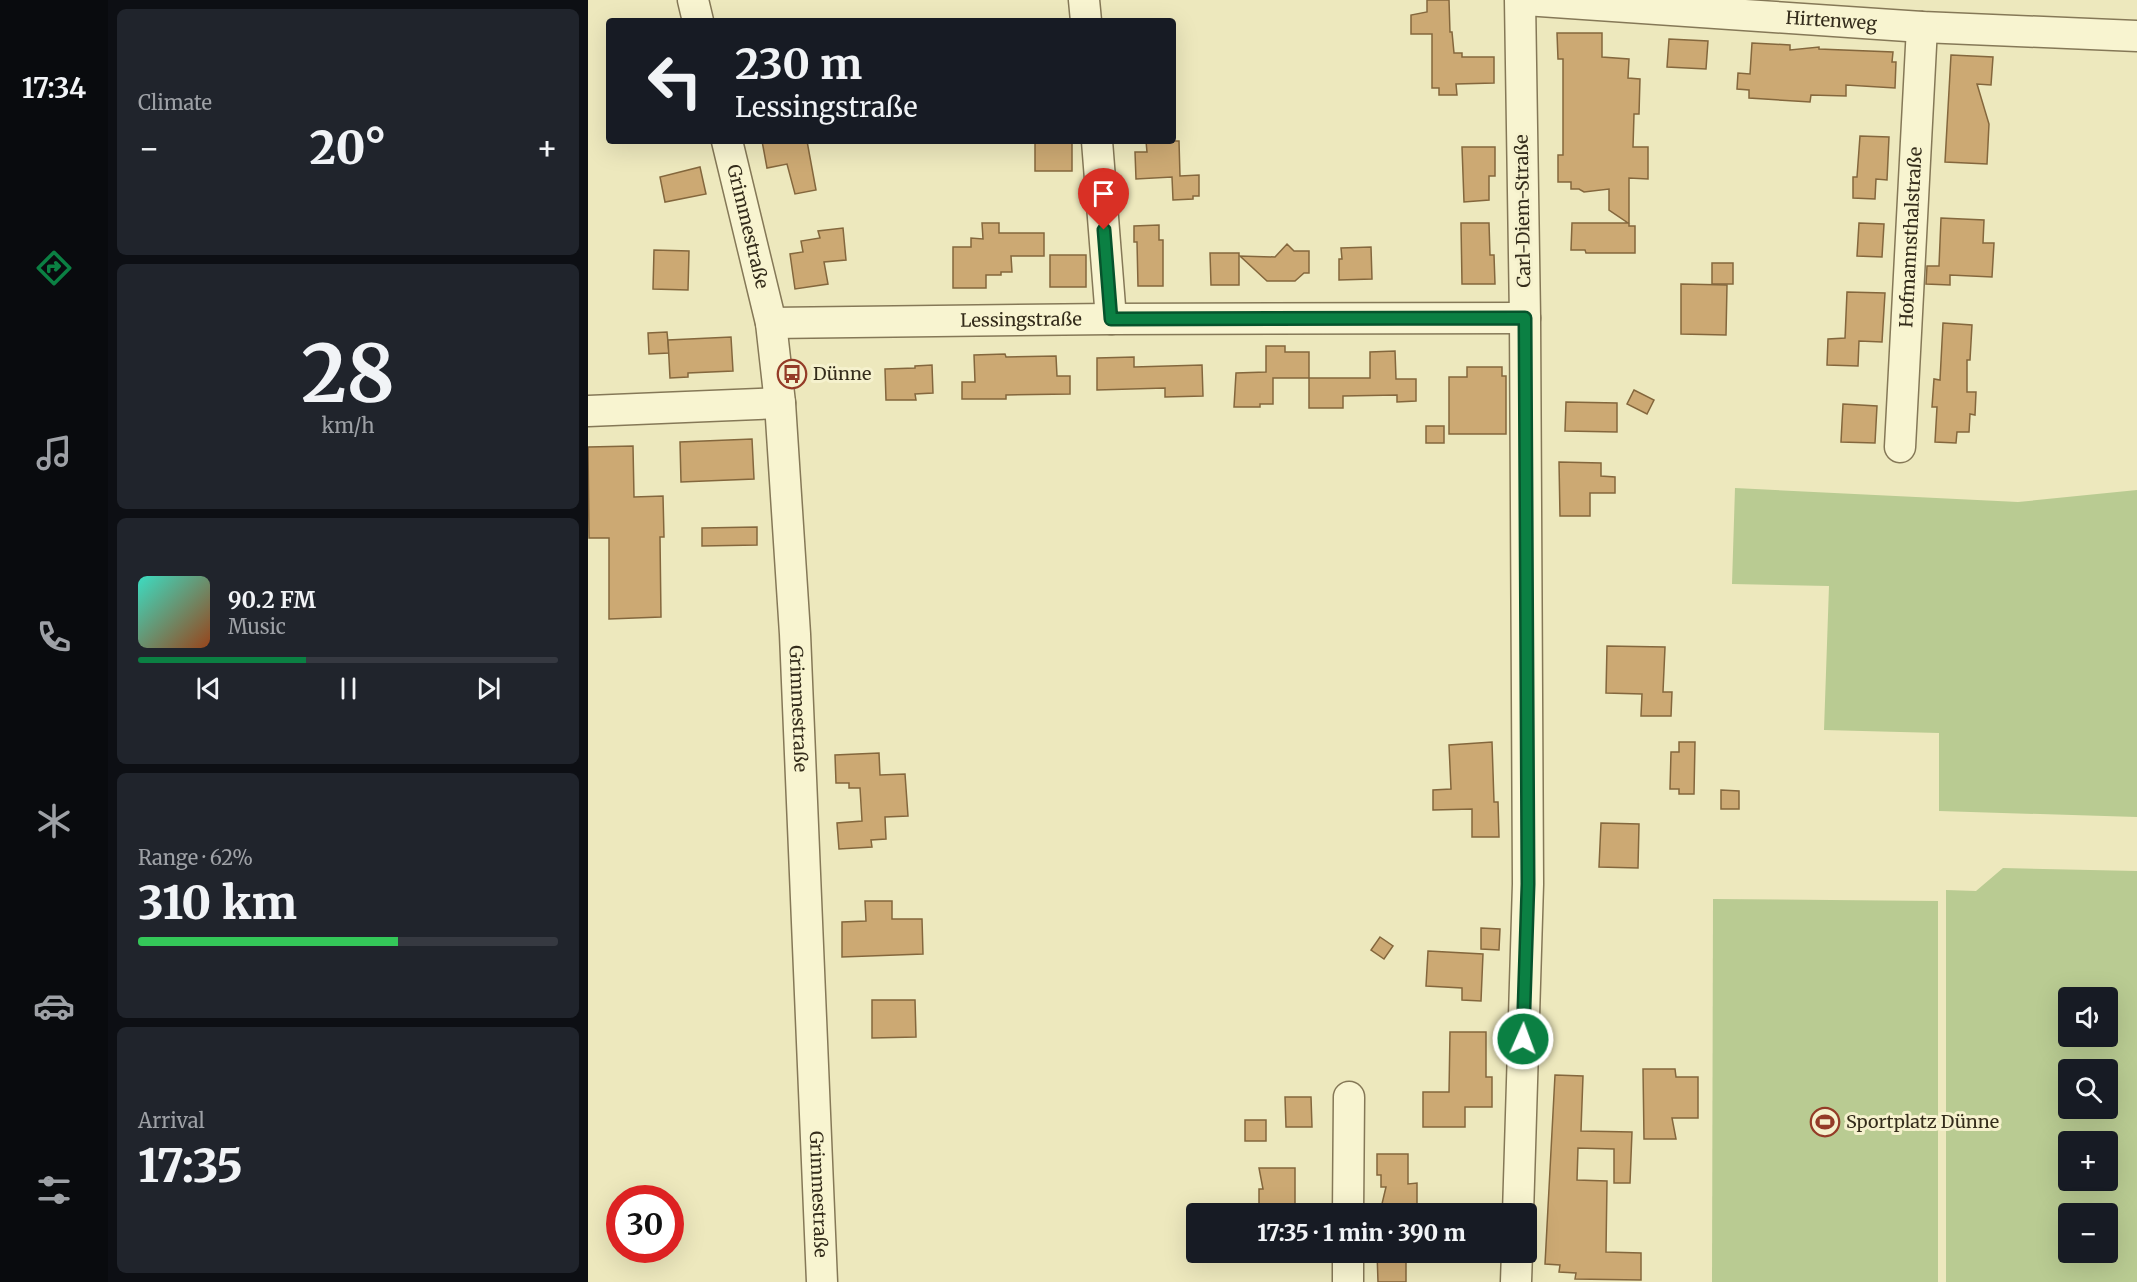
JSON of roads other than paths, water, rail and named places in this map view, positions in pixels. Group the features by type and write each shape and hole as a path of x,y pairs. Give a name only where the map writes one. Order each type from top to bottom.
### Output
{"street":[{"path":"693,0 697,18"},
{"path":"1084,0 1086,18"},
{"name":"Hirtenweg","path":"1522,0 1922,27 2137,36"},
{"name":"Carl-Diem-Straße","path":"1518,1203 1528,884 1522,0"},
{"name":"Hofmannsthalstraße","path":"1900,447 1922,27"},
{"name":"Grimmestraße","path":"728,144 771,323 780,403 795,634 822,1282"},
{"path":"1097,144 1111,319"},
{"name":"Lessingstraße","path":"771,323 1525,318"},
{"path":"588,411 780,403"},
{"path":"1348,1097 1348,1203"},
{"path":"1348,1263 1348,1282"},
{"path":"1516,1282 1517,1263"}],"place":[{"name":"Dünne","path":"792,374"},
{"name":"Sportplatz Dünne","path":"1825,1122"}]}
